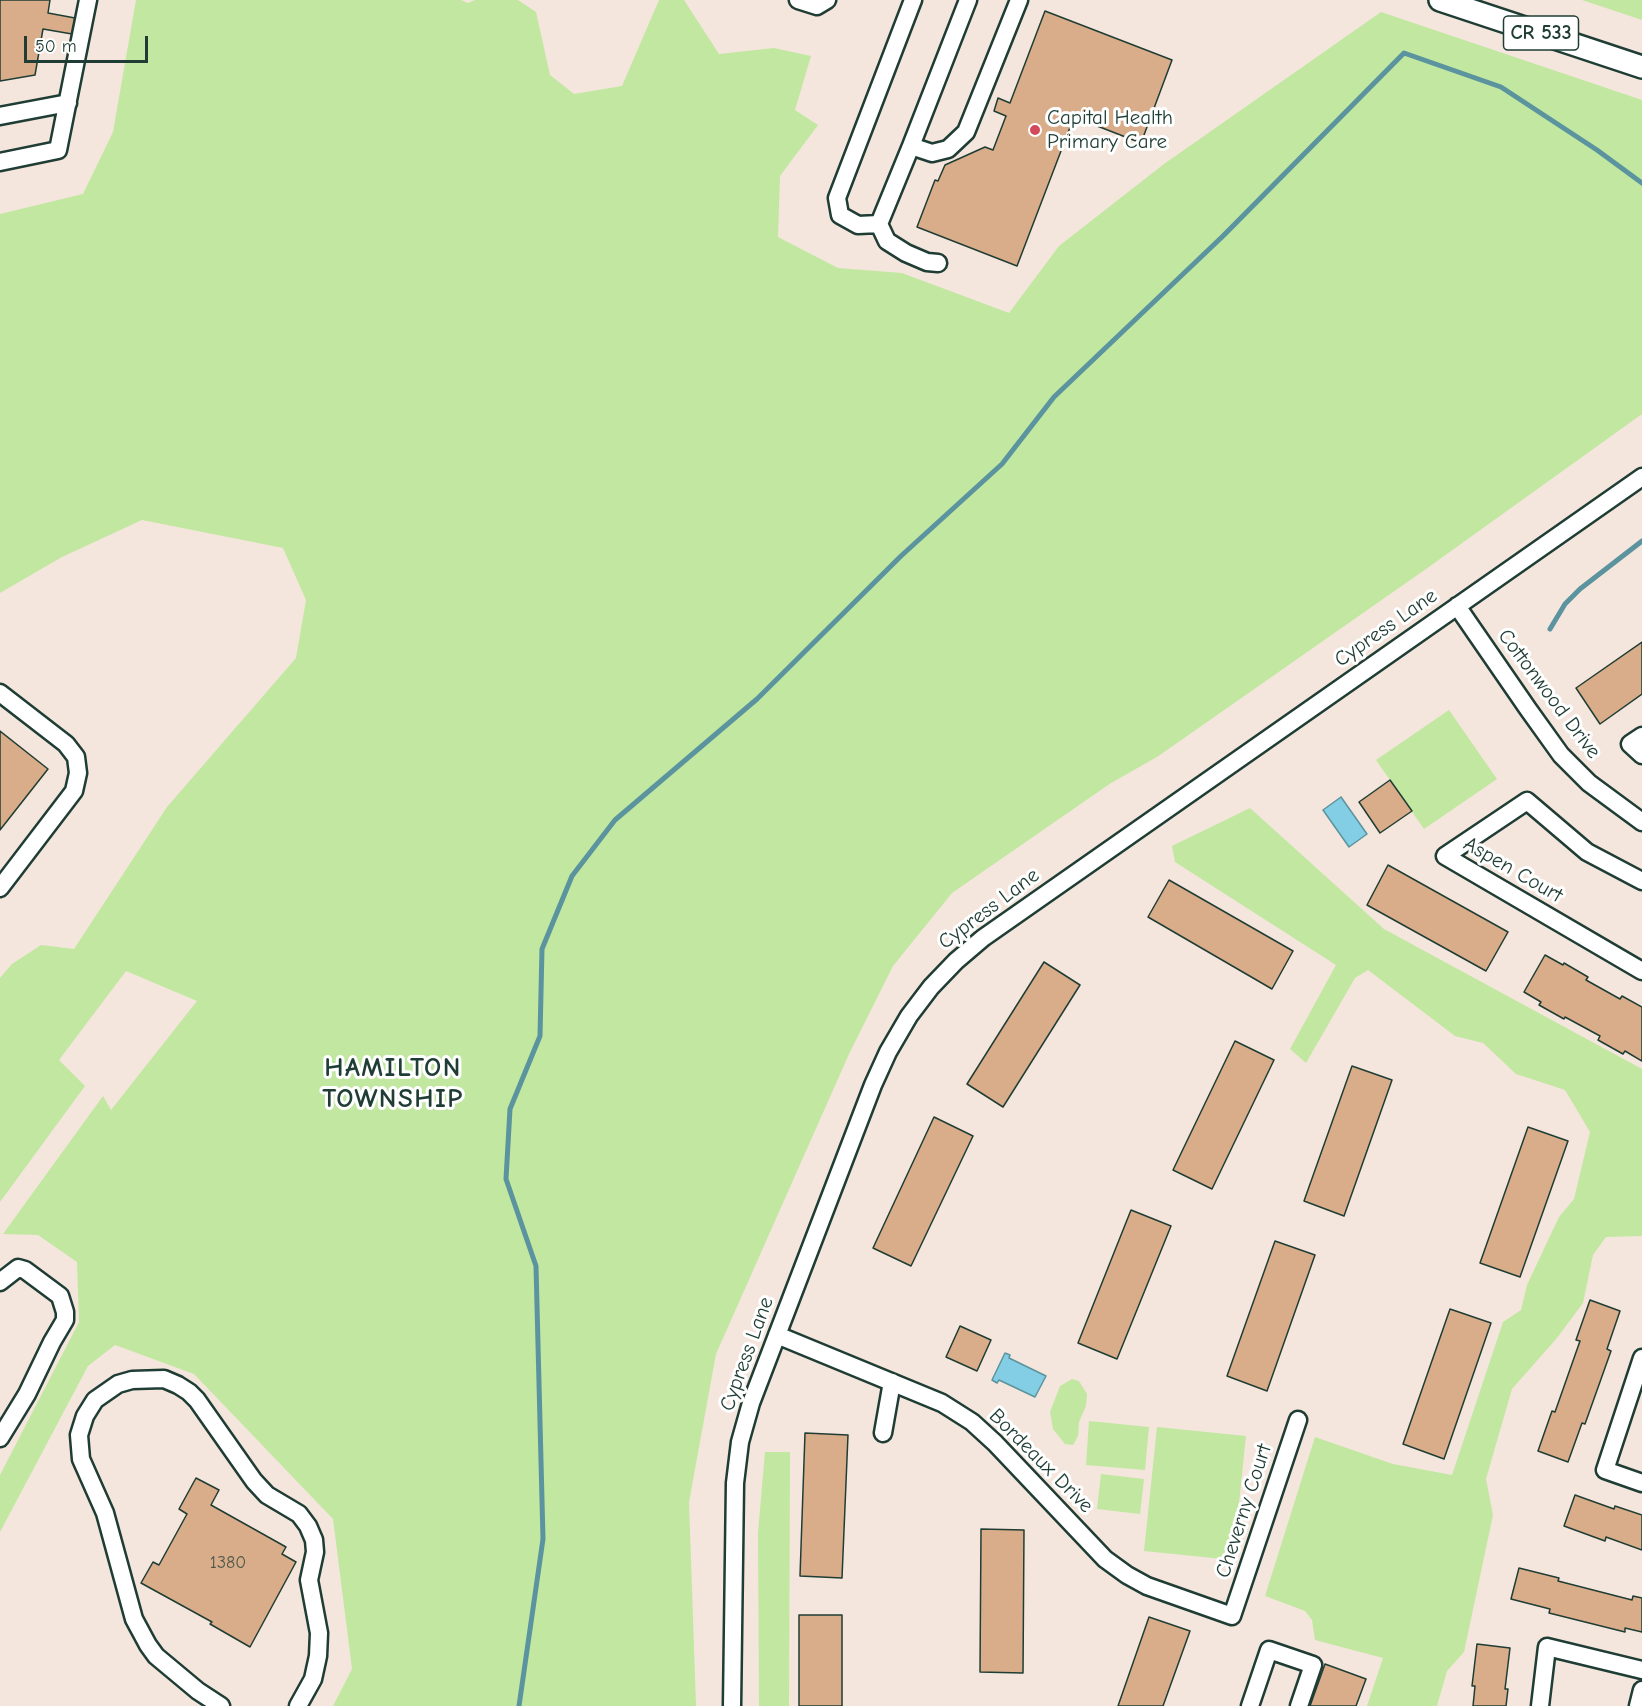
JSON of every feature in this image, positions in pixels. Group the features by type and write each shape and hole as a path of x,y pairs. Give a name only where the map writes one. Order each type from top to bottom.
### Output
{"main road":[{"name":"CR 533","path":"1440,0 1642,67"}],"street":[{"path":"0,162 58,150 88,0"},
{"path":"798,0 817,6 827,0"},
{"path":"879,224 858,225 840,215 837,198 914,0"},
{"path":"938,263 927,262 906,253 887,240 879,224 968,0"},
{"path":"911,147 932,153 948,149 966,132 1019,0"},
{"path":"0,116 68,103"},
{"name":"Cypress Lane","path":"732,1706 735,1483 740,1442 751,1403 888,1052 909,1016 931,987 983,938 1642,477"},
{"name":"Cottonwood Drive","path":"1457,606 1561,755 1589,783 1642,822"},
{"path":"0,693 66,744 76,757 78,773 74,791 0,888"},
{"path":"1642,736 1630,744 1642,755"},
{"name":"Aspen Court","path":"1642,881 1587,852 1527,801 1445,856 1642,971"},
{"path":"0,1282 18,1268 26,1270 60,1296 65,1320 29,1390 0,1438"},
{"name":"Bordeaux Drive","path":"777,1335 942,1403 972,1422 995,1443 1105,1559 1147,1586 1233,1616"},
{"path":"1642,1358 1605,1470 1642,1483"},
{"path":"221,1706 198,1691 156,1656 148,1645 134,1619 105,1513 81,1459 79,1435 85,1416 95,1400 118,1384 132,1380 164,1380 189,1392 254,1481 267,1495 299,1514 308,1526 314,1540 315,1552 309,1580 320,1633 313,1679 298,1706"},
{"path":"883,1433 892,1382"},
{"name":"Cheverny Court","path":"1233,1616 1298,1420"},
{"path":"1540,1706 1547,1647 1642,1670"},
{"path":"1250,1706 1269,1650 1313,1665 1299,1706"},
{"path":"1638,1706 1642,1690"}],"green space":[{"path":"136,0 461,0 468,3 475,0 518,0 536,12 550,75 574,94 622,86 659,0 684,0 719,54 774,48 811,56 795,110 818,125 780,176 778,237 838,268 902,273 1009,313 1059,246 1164,164 1381,12 1642,100 1642,414 1426,569 1157,757 1111,783 952,893 893,966 849,1054 716,1354 689,1502 696,1706 333,1706 352,1669 333,1519 194,1374 115,1345 88,1366 0,1532 0,1475 79,1322 77,1262 38,1235 3,1234 103,1096 111,1110 197,1001 126,971 59,1060 85,1086 0,1202 0,978 12,964 41,945 74,949 167,807 296,658 306,600 283,548 142,520 62,557 0,593 0,214 83,194 113,132"},
{"path":"1582,0 1642,0 1642,20"},
{"path":"1449,710 1497,779 1424,829 1376,760"},
{"path":"1250,808 1384,929 1642,1069 1642,1236 1606,1237 1593,1255 1583,1303 1557,1338 1512,1389 1486,1479 1493,1515 1464,1652 1447,1671 1437,1706 1367,1706 1383,1658 1315,1640 1312,1620 1305,1611 1265,1596 1315,1437 1393,1464 1452,1475 1503,1322 1521,1310 1527,1285 1559,1217 1574,1199 1590,1132 1565,1090 1516,1074 1483,1043 1455,1036 1368,970 1355,978 1306,1063 1290,1049 1336,965 1175,862 1172,846"},
{"path":"1072,1379 1079,1381 1087,1394 1086,1406 1079,1422 1078,1436 1073,1445 1065,1444 1053,1429 1050,1412 1060,1386"},
{"path":"1089,1421 1149,1427 1145,1470 1086,1465"},
{"path":"1157,1427 1246,1436 1233,1560 1144,1551"},
{"path":"765,1452 790,1452 789,1706 759,1706 758,1533"},
{"path":"1101,1474 1144,1479 1140,1514 1097,1509"}],"water":[{"path":"1341,797 1367,834 1349,847 1323,810"},
{"path":"1005,1353 1010,1355 1009,1358 1046,1376 1035,1397 999,1380 997,1383 992,1380"}],"building":[{"path":"0,0 50,0 48,13 75,18 72,34 43,29 35,75 0,81"},
{"name":"Capital Health Primary Care","path":"1045,11 1172,60 1141,143 1074,117 1017,266 917,227 935,180 938,181 945,165 985,147 993,150 1006,116 994,111 998,98 1010,103"},
{"path":"1642,642 1642,694 1600,724 1576,688"},
{"path":"0,731 48,769 0,830"},
{"path":"1390,780 1412,811 1380,833 1359,802"},
{"path":"1388,865 1508,932 1486,971 1367,905"},
{"path":"1169,880 1293,951 1272,989 1148,917"},
{"path":"1545,955 1588,977 1586,980 1620,999 1622,996 1642,1007 1642,1061 1625,1051 1623,1054 1598,1040 1600,1036 1539,1005 1541,1002 1524,992"},
{"path":"1044,962 1080,985 1003,1107 967,1084"},
{"path":"1235,1041 1274,1060 1212,1189 1173,1170"},
{"path":"1352,1066 1392,1080 1344,1216 1304,1201"},
{"path":"934,1117 973,1136 911,1266 873,1248"},
{"path":"1528,1127 1568,1141 1520,1277 1480,1263"},
{"path":"1131,1210 1171,1226 1117,1359 1078,1343"},
{"path":"1275,1241 1315,1255 1267,1391 1227,1376"},
{"path":"1590,1300 1620,1311 1607,1349 1611,1351 1585,1424 1582,1423 1568,1462 1538,1451 1552,1411 1555,1412 1580,1341 1576,1340"},
{"path":"1450,1309 1491,1323 1444,1459 1403,1444"},
{"path":"960,1326 991,1340 977,1371 946,1357"},
{"path":"805,1433 848,1435 842,1578 800,1576"},
{"path":"196,1478 219,1490 211,1505 286,1547 282,1554 296,1562 250,1647 210,1624 212,1622 141,1583 153,1562 159,1565 187,1514 179,1509"},
{"path":"1575,1495 1614,1509 1615,1506 1642,1515 1642,1550 1606,1537 1605,1541 1564,1526"},
{"path":"981,1529 1024,1530 1023,1673 980,1672"},
{"path":"1519,1568 1559,1578 1558,1581 1632,1600 1633,1596 1642,1598 1642,1632 1625,1628 1625,1632 1549,1613 1550,1609 1511,1599"},
{"path":"799,1615 842,1615 842,1706 799,1706"},
{"path":"1149,1617 1190,1631 1163,1706 1118,1706"},
{"path":"1477,1644 1510,1648 1505,1689 1508,1689 1506,1706 1473,1706 1475,1686 1472,1686"},
{"path":"1325,1664 1366,1679 1356,1706 1310,1706"}],"waterway":[{"path":"519,1706 543,1539 536,1266 506,1179 510,1109 540,1036 542,949 572,876 615,820 757,699 901,556 1002,464 1054,397 1223,236 1404,53 1501,87 1597,150 1642,183"},
{"path":"1550,629 1565,604 1580,589 1642,541"}],"place":[{"name":"Capital Health Primary Care","path":"1035,130"}],"district":[{"name":"HAMILTON TOWNSHIP","path":"393,1084"}]}
